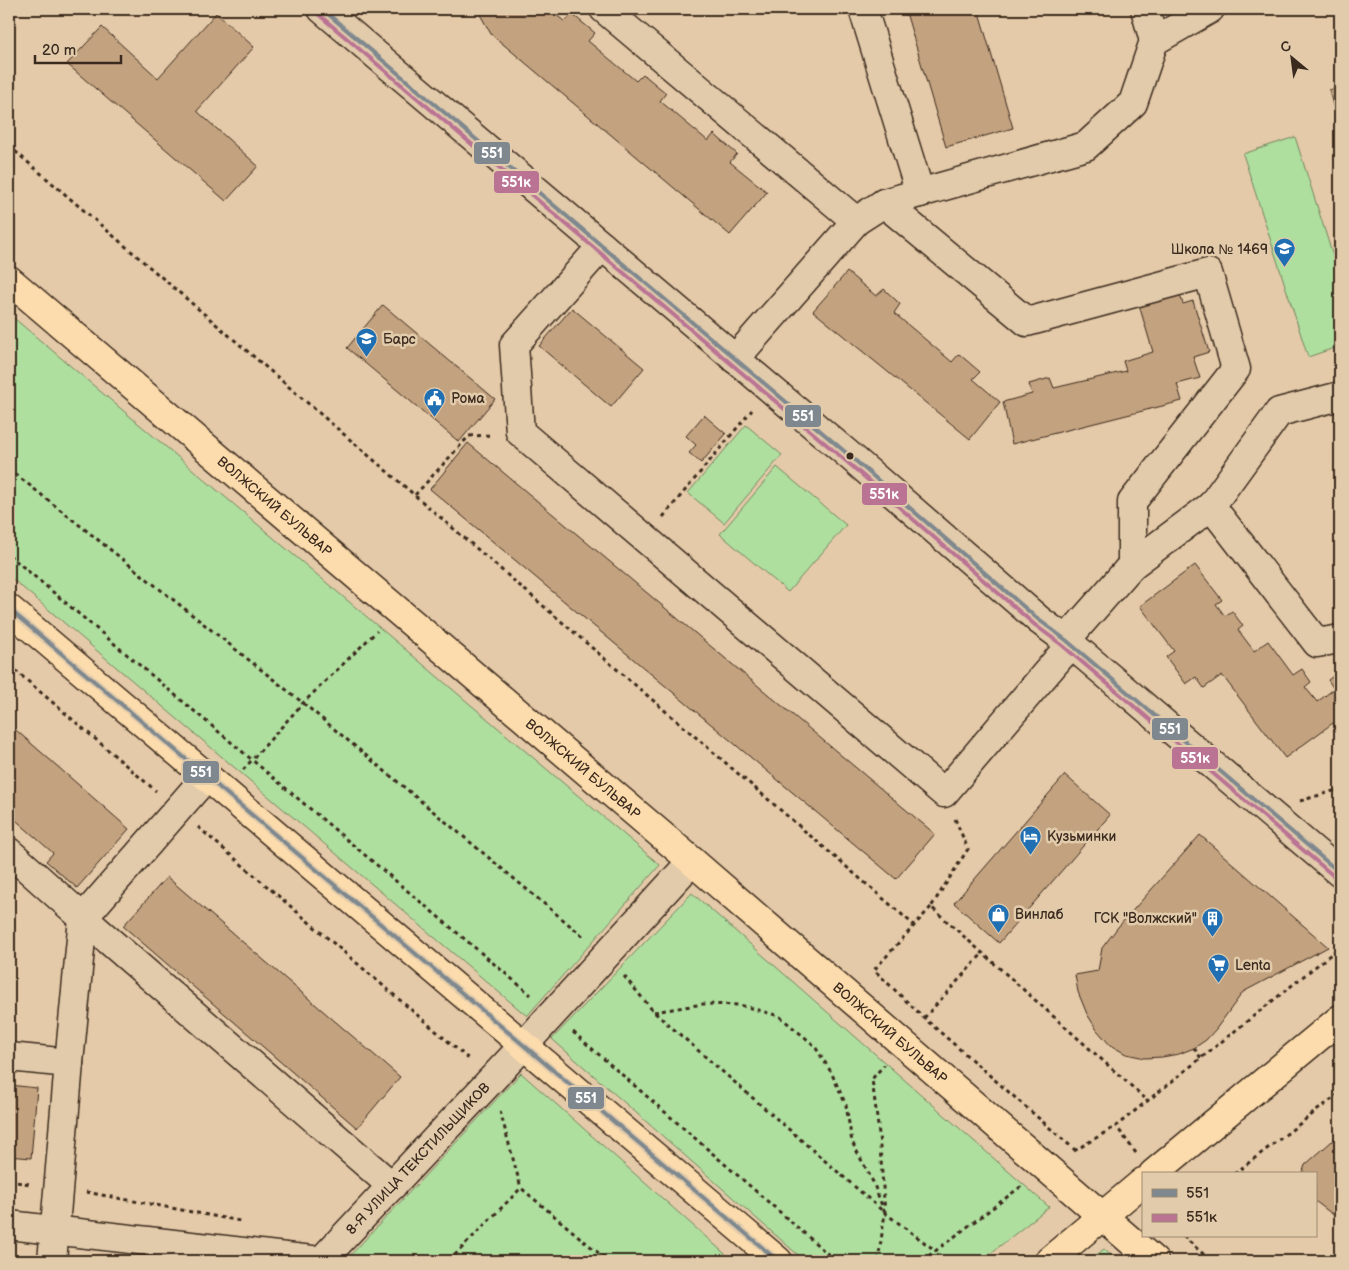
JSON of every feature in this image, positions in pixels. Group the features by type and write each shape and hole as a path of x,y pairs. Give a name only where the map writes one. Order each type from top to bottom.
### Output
{"main road":[{"name":"ВОЛЖСКИЙ БУЛЬВАР","path":"9,280 692,861 1154,1261"},
{"path":"9,609 778,1261"},
{"path":"1145,1171 1340,1018"},
{"path":"1049,1261 1102,1216 1142,1174"}],"street":[{"path":"322,9 770,388 1032,614 1069,642 1340,873"},
{"path":"604,9 856,221"},
{"path":"863,9 920,193"},
{"path":"735,359 856,221 884,203 1086,146 1133,104 1154,41 1145,9"},
{"path":"1154,41 1210,9"},
{"path":"884,203 1027,322 1208,273 1236,369 1132,502 1132,565"},
{"path":"602,246 514,345 520,432 644,540 944,793 1132,565 1211,506 1279,412 1340,396"},
{"path":"1211,506 1317,643 1340,639"},
{"path":"52,1261 83,918 178,809 215,784"},
{"path":"9,852 392,1186"},
{"name":"8-Я УЛИЦА ТЕКСТИЛЬЩИКОВ","path":"9,1225 220,1255 321,1261 524,1045 692,861"},
{"path":"9,1057 69,1063"}],"path":[{"path":"9,146 914,925"},
{"path":"644,540 770,388"},
{"path":"415,495 470,436 520,432"},
{"path":"9,469 303,703 606,955 654,1012 884,1213 936,1251"},
{"path":"9,555 552,1013 836,1261"},
{"path":"215,784 252,760 303,703 398,612"},
{"path":"9,665 492,1079 521,1188 608,1261"},
{"path":"1299,801 1340,789"},
{"path":"944,793 968,849 931,907 874,970 924,1018 1075,1150"},
{"path":"931,907 1148,1101"},
{"path":"922,1261 1046,1167 1116,1126 1340,947"},
{"path":"878,1261 884,1213 879,1134 872,1079 983,953"},
{"path":"654,1012 703,1004 740,1004 778,1016 814,1045 831,1072 846,1105 852,1142 874,1182 884,1213"},
{"path":"1194,1048 1201,1058"},
{"path":"1237,1172 1340,1093"},
{"path":"1116,1126 1145,1171"},
{"path":"9,1181 58,1187 242,1221"},
{"path":"450,1261 521,1188"},
{"path":"1185,1238 1211,1261"}],"green space":[{"path":"1295,137 1340,278 1340,346 1308,357 1243,154"},
{"path":"9,314 660,865 527,1016 9,576"},
{"path":"746,425 782,455 724,523 688,493"},
{"path":"777,467 846,525 788,592 720,534"},
{"path":"692,893 1049,1207 981,1261 805,1261 552,1039"},
{"path":"521,1073 733,1261 346,1260"},
{"path":"1104,1249 1117,1261 1089,1261"}],"building":[{"path":"477,9 549,9 565,22 572,14 595,33 588,41 636,81 643,74 666,93 660,101 708,141 714,134 737,154 730,162 767,192 730,235 491,34"},
{"path":"905,9 978,9 1013,128 946,147"},
{"path":"216,13 254,47 197,111 258,166 226,201 67,64 102,27 158,78"},
{"path":"1340,87 1340,132 1329,90"},
{"path":"847,272 876,296 884,289 900,304 894,313 952,362 959,354 980,372 973,379 1000,402 970,439 813,311"},
{"path":"1180,295 1183,304 1193,301 1209,352 1193,357 1200,378 1177,384 1182,401 1012,444 1003,402 1032,394 1029,384 1050,378 1054,388 1126,371 1123,361 1153,352 1139,305"},
{"path":"383,305 495,399 459,442 347,348"},
{"path":"572,308 644,368 611,407 539,346"},
{"path":"704,415 726,434 701,463 689,453 696,445 686,436"},
{"path":"468,443 935,834 896,879 430,489"},
{"path":"1195,565 1222,600 1216,604 1225,616 1232,611 1243,626 1238,630 1254,651 1268,641 1293,675 1302,669 1311,682 1305,687 1317,702 1334,689 1328,680 1340,671 1340,733 1333,723 1285,758 1222,675 1204,688 1196,677 1186,684 1166,657 1174,651 1140,606"},
{"path":"9,724 129,829 77,888 46,861 53,853 9,814"},
{"path":"1065,775 1110,815 999,943 954,903"},
{"name":"ГСК \"Волжский\"","path":"1200,835 1328,947 1243,992 1216,1029 1206,1040 1194,1048 1179,1054 1162,1057 1145,1058 1126,1054 1110,1045 1097,1030 1087,1014 1078,992 1075,975 1098,971 1102,948 1118,927"},
{"path":"167,877 400,1077 357,1128 123,926"},
{"path":"9,1085 37,1088 31,1158 9,1156"},
{"path":"1340,1134 1340,1220 1316,1202 1316,1172 1303,1172 1305,1165"}],"transit line":[{"name":"551","path":"322,9 850,456 1039,620 1066,640 1340,873"},
{"name":"551к","path":"318,14 846,461 1035,625 1062,645 1336,878"},
{"name":"551","path":"9,609 778,1261"}],"place":[{"name":"Школа № 1469","path":"1284,268"},
{"name":"Барс","path":"367,358"},
{"name":"Рома","path":"435,417"},
{"name":"Кузьминки","path":"1031,855"},
{"name":"Винлаб","path":"999,933"},
{"name":"ГСК \"Волжский\"","path":"1213,937"},
{"name":"Lenta","path":"1219,984"}]}
